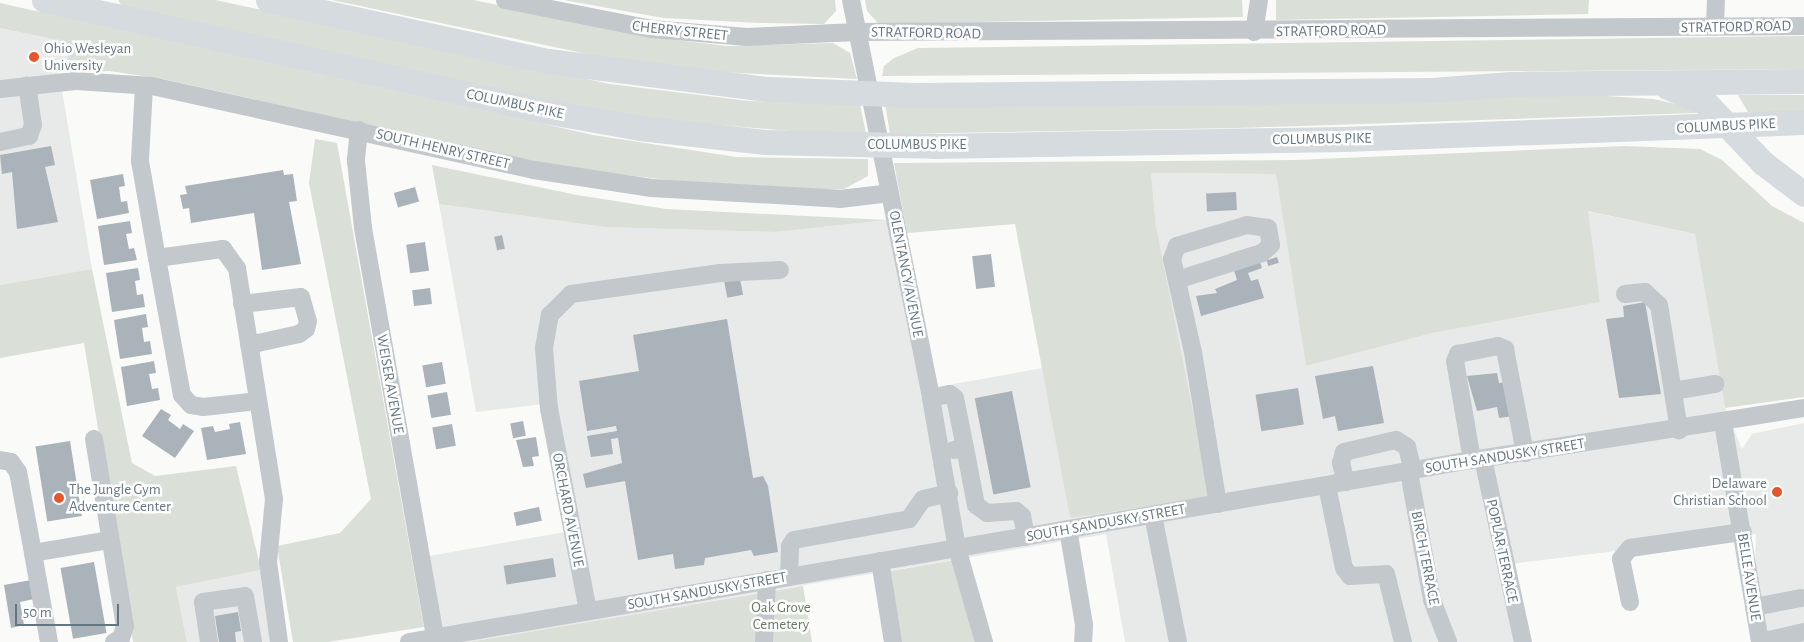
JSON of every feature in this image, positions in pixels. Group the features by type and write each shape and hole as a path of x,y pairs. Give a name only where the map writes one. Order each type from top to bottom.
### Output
{"highway":[{"name":"COLUMBUS PIKE","path":"44,0 102,7 591,120 706,137 838,145 935,146 1732,127 1804,122"},
{"path":"268,0 548,61 684,81 834,92 914,95 1432,90 1510,84 1804,81"},
{"path":"1655,82 1706,102 1732,127 1763,163 1804,194"}],"street":[{"name":"CHERRY STREET","path":"505,0 611,23 693,35 857,32"},
{"path":"1254,32 1259,0"},
{"path":"1715,28 1716,0"},
{"name":"OLENTANGY AVENUE","path":"851,2 931,398 949,493 957,548 984,642"},
{"name":"STRATFORD ROAD","path":"857,32 1254,32 1804,26"},
{"name":"SOUTH HENRY STREET","path":"0,89 27,85 76,82 144,86 359,130 534,170 652,188 840,200 890,193"},
{"path":"0,142 29,136 33,125 27,85"},
{"path":"144,86 140,161 182,394 191,405 203,407 257,401"},
{"name":"WEISER AVENUE","path":"359,130 356,161 363,228 435,638"},
{"path":"1177,280 1262,253 1271,245 1268,228 1247,225 1177,246 1172,259 1218,504"},
{"path":"157,258 223,249 237,268 274,498 268,562 279,642"},
{"name":"ORCHARD AVENUE","path":"588,611 549,408 544,348 550,315 571,294 721,273 780,270"},
{"path":"1625,294 1645,292 1659,305 1679,430"},
{"path":"242,304 301,296 308,321 306,329 299,334 249,345"},
{"name":"POPLAR TERRACE","path":"1523,642 1454,361 1458,354 1498,346 1505,348 1525,453"},
{"path":"1672,391 1716,384"},
{"path":"931,398 950,394 955,398 976,505 987,513 1016,511 1022,516 1026,536"},
{"name":"SOUTH SANDUSKY STREET","path":"409,642 1411,471 1723,423 1804,408"},
{"name":"BELLE AVENUE","path":"1723,423 1760,642"},
{"path":"94,440 125,626 114,642"},
{"name":"BIRCH TERRACE","path":"1346,482 1341,463 1344,452 1396,440 1408,447 1432,600 1448,642"},
{"path":"941,452 965,448"},
{"path":"0,460 12,462 18,472 49,642"},
{"path":"1327,486 1344,568 1350,576 1386,574 1403,642"},
{"path":"789,576 790,546 794,540 909,519 923,500 949,493"},
{"path":"1153,515 1178,642"},
{"path":"1068,529 1084,625 1083,642"},
{"path":"1630,602 1621,559 1630,548 1742,532"},
{"path":"33,553 110,540"},
{"path":"880,561 893,642"},
{"path":"764,642 767,580"},
{"path":"209,642 203,602 245,596 253,642"},
{"path":"1754,607 1801,598"},
{"path":"1760,642 1804,632"}],"shaded area":[{"path":"0,28 66,42 70,72 59,72 92,269 0,285"},
{"path":"1151,173 1276,174 1306,366 1433,333 1600,302 1587,211 1695,234 1725,408 1742,449 1752,434 1804,423 1804,642 1768,642 1755,568 1756,534 1510,564 1527,642 1125,642 1106,534 469,642 428,642 412,559 565,532 543,404 476,412 439,204 604,227 775,232 904,218 937,387 1043,368 1070,518 1156,227"},
{"path":"261,570 273,642 187,642 176,587"}],"green space":[{"path":"118,0 215,0 610,84 749,101 860,105 866,133 803,132 622,117 123,8"},
{"path":"332,0 473,0 658,38 728,46 833,43 850,53 857,79 700,71 592,55"},
{"path":"564,0 835,0 836,11 824,24 760,23 663,18"},
{"path":"865,0 1242,0 1243,17 879,24 867,11"},
{"path":"1276,0 1589,0 1588,14 1276,20"},
{"path":"0,3 593,135 736,157 868,159 868,176 844,189 794,189 692,183 560,167 163,79 109,71 70,72 66,42 0,28"},
{"path":"1804,36 1804,69 882,76 884,66 894,58 918,48"},
{"path":"1590,95 1653,99 1694,108 1696,113 1237,128 890,134 885,103"},
{"path":"1738,95 1804,95 1804,112 1748,112"},
{"path":"315,139 337,143 424,627 328,642 293,642 277,546 340,533 371,499 309,183"},
{"path":"1624,146 1700,149 1722,160 1772,206 1804,223 1804,397 1725,408 1695,234 1588,211 1600,302 1433,333 1306,366 1276,174 1151,173 1156,227 1210,497 1070,518 1015,224 907,233 894,163 1295,160"},
{"path":"432,165 577,195 666,209 887,220 775,232 604,227 439,204"},
{"path":"92,269 132,463 155,476 236,466 261,570 176,587 187,642 133,642 84,343 0,358 0,285"},
{"path":"955,560 978,642 897,642 885,572"},
{"name":"Oak Grove Cemetery","path":"803,586 812,642 469,642"}],"building":[{"path":"51,146 55,165 45,167 58,222 17,229 12,172 2,174 0,155"},
{"path":"283,170 284,175 293,174 297,201 289,202 301,264 262,270 254,213 191,223 189,208 183,209 180,195 187,194 185,186"},
{"path":"123,174 125,186 119,187 121,202 127,201 129,213 97,219 90,180"},
{"path":"415,187 419,201 398,207 394,193"},
{"path":"1236,192 1237,210 1207,212 1206,194"},
{"path":"130,221 132,233 126,234 129,249 134,248 137,260 104,265 98,226"},
{"path":"502,235 505,249 497,250 494,237"},
{"path":"425,242 429,271 410,273 406,245"},
{"path":"1255,246 1262,268 1248,273 1251,281 1258,279 1264,298 1201,316 1196,296 1217,293 1215,289 1237,280 1229,254"},
{"path":"991,254 995,287 976,289 972,256"},
{"path":"1277,257 1279,263 1268,266 1267,260"},
{"path":"138,268 140,280 135,281 137,295 143,294 145,307 112,312 106,273"},
{"path":"740,279 743,295 727,298 724,282"},
{"path":"430,288 432,304 414,306 412,290"},
{"path":"1645,302 1661,394 1619,398 1606,319 1624,317 1623,306"},
{"path":"146,314 148,327 142,328 144,342 150,341 152,354 120,359 114,320"},
{"path":"727,319 753,478 763,476 768,486 778,552 754,556 751,550 705,558 704,565 675,569 673,554 638,560 625,481 586,488 583,474 622,463 618,438 611,439 613,454 591,457 587,436 617,431 616,426 587,431 579,381 639,371 633,335"},
{"path":"154,361 156,373 149,374 152,389 158,388 160,400 127,406 121,367"},
{"path":"442,362 446,384 426,387 422,365"},
{"path":"1373,366 1384,423 1338,431 1335,416 1323,419 1315,376"},
{"path":"1497,373 1499,383 1508,382 1514,416 1499,418 1497,407 1477,411 1467,376"},
{"path":"1298,388 1304,425 1261,431 1256,395"},
{"path":"1012,391 1031,487 993,494 975,398"},
{"path":"447,392 451,415 431,418 427,395"},
{"path":"161,409 171,415 168,420 180,429 183,424 194,431 175,458 142,436"},
{"path":"523,421 526,436 513,438 510,423"},
{"path":"240,422 246,454 207,460 201,428 213,426 215,432 230,429 229,424"},
{"path":"452,424 456,446 436,449 432,427"},
{"path":"536,437 539,456 532,457 534,466 523,467 516,440"},
{"path":"70,441 82,516 47,522 35,446"},
{"path":"539,507 542,521 516,526 514,512"},
{"path":"553,558 556,577 507,585 504,566"},
{"path":"94,562 107,633 73,639 61,568"},
{"path":"31,580 34,599 20,602 24,625 11,628 4,585"},
{"path":"238,612 241,631 235,632 236,642 219,642 215,616"}],"place":[{"name":"Ohio Wesleyan University","path":"34,57"},
{"name":"Delaware Christian School","path":"1777,492"},
{"name":"The Jungle Gym Adventure Center","path":"59,498"}]}
